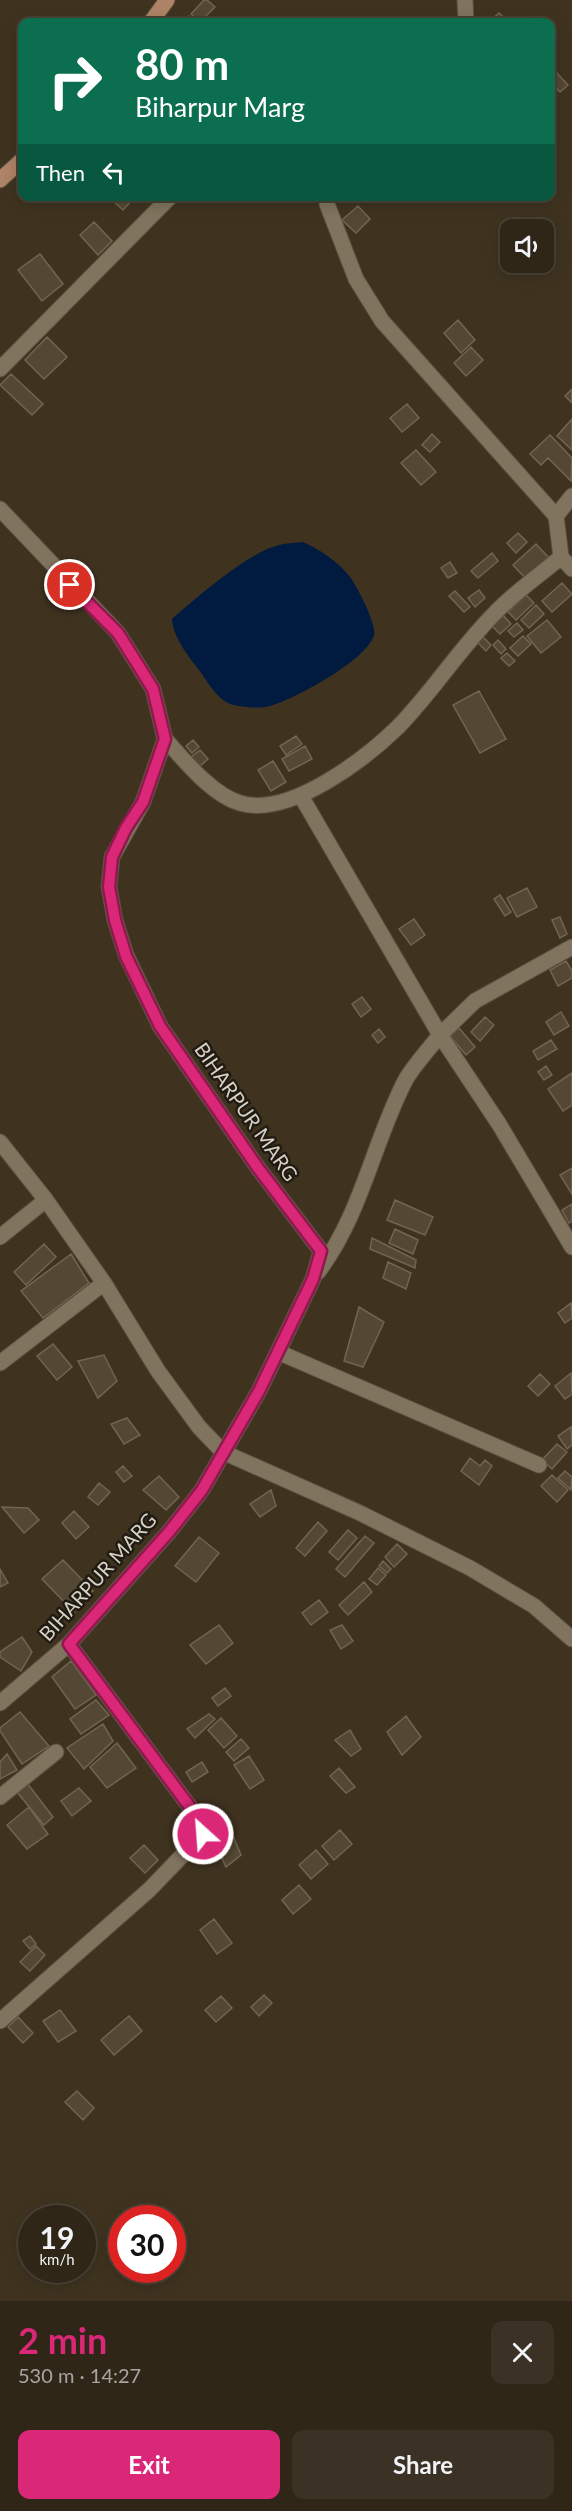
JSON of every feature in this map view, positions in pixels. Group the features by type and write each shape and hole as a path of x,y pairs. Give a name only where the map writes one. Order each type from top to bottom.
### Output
{"main road":[{"path":"154,18 166,0"},
{"path":"0,180 18,164"}],"street":[{"path":"465,0 466,18"},
{"path":"0,369 166,201"},
{"path":"326,201 357,279 382,321 556,516 561,557 572,569"},
{"path":"556,516 572,496"},
{"path":"0,509 118,633 153,689 165,739 204,782 240,803 272,805 301,796 344,770 398,727 496,612 561,557"},
{"name":"BIHARPUR MARG","path":"0,1703 69,1644 169,1532 202,1490 259,1391 313,1279 321,1251 258,1168 160,1026 126,956 115,920 109,887 112,857 126,828 143,802 165,739"},
{"path":"301,796 440,1035 499,1124 572,1247"},
{"path":"313,1279 336,1248 358,1203 389,1116 407,1077 440,1035 475,1001 572,947"},
{"path":"0,1142 105,1283 158,1371 199,1427 223,1452 360,1513 470,1568 534,1606 572,1639"},
{"path":"0,1237 45,1200"},
{"path":"0,1363 105,1283"},
{"path":"278,1352 539,1465"},
{"path":"0,2021 149,1890 203,1834 201,1822 69,1644"},
{"path":"0,1797 56,1752"}],"water":[{"path":"303,542 328,556 350,577 370,615 374,635 369,645 345,667 296,695 266,707 230,704 216,694 186,652 175,633 172,619 223,577 253,557 279,545"}],"building":[{"path":"204,0 215,7 204,18 196,18 191,14"},
{"path":"499,13 505,18 493,18"},
{"path":"555,71 568,85 560,92 555,87"},
{"path":"113,201 131,201 123,210"},
{"path":"358,206 370,219 356,233 342,220"},
{"path":"94,222 112,241 98,255 80,235"},
{"path":"40,254 63,284 42,301 18,270"},
{"path":"458,320 475,340 461,353 444,333"},
{"path":"47,337 67,357 44,379 25,360"},
{"path":"471,347 483,360 466,376 454,363"},
{"path":"11,374 43,404 32,415 0,385"},
{"path":"572,389 572,403 565,396"},
{"path":"407,404 419,418 402,432 390,418"},
{"path":"572,419 572,450 557,436"},
{"path":"432,434 440,442 430,452 422,445"},
{"path":"550,435 572,458 571,481 548,458 541,465 530,454"},
{"path":"416,450 436,472 421,485 401,463"},
{"path":"518,533 527,542 516,553 507,543"},
{"path":"536,544 550,559 527,580 513,565"},
{"path":"492,553 498,561 478,578 471,571"},
{"path":"450,562 457,573 448,578 441,568"},
{"path":"562,583 572,594 552,612 542,601"},
{"path":"479,590 485,598 475,607 468,598"},
{"path":"455,591 470,607 464,612 449,596"},
{"path":"526,595 534,603 516,620 508,612"},
{"path":"536,605 544,614 529,628 521,620"},
{"path":"503,615 511,624 500,634 492,626"},
{"path":"547,620 561,637 541,653 527,636"},
{"path":"517,623 523,630 514,637 508,631"},
{"path":"482,636 491,645 486,651 477,642"},
{"path":"523,636 531,644 518,656 510,648"},
{"path":"498,640 506,649 501,654 493,645"},
{"path":"507,653 515,661 509,666 501,658"},
{"path":"479,691 506,739 480,753 453,705"},
{"path":"296,736 302,744 286,755 280,746"},
{"path":"193,740 199,747 192,753 186,746"},
{"path":"305,746 312,759 289,771 282,759"},
{"path":"200,750 208,759 199,767 191,757"},
{"path":"273,761 286,782 271,791 258,770"},
{"path":"527,888 537,907 517,917 507,898"},
{"path":"500,895 511,912 505,916 494,899"},
{"path":"560,917 567,934 560,938 552,920"},
{"path":"414,919 425,935 411,945 399,929"},
{"path":"566,961 572,971 572,978 558,986 550,970"},
{"path":"362,997 371,1009 361,1017 352,1004"},
{"path":"561,1012 569,1026 554,1035 546,1022"},
{"path":"485,1017 494,1025 480,1041 471,1032"},
{"path":"459,1028 475,1047 466,1055 450,1036"},
{"path":"379,1029 385,1037 378,1043 372,1035"},
{"path":"551,1040 557,1049 538,1060 533,1051"},
{"path":"546,1066 552,1075 544,1080 538,1072"},
{"path":"572,1073 572,1105 563,1111 548,1089"},
{"path":"572,1168 572,1194 560,1175"},
{"path":"395,1200 433,1217 425,1235 387,1220"},
{"path":"572,1204 572,1221 569,1223 562,1210"},
{"path":"395,1229 418,1240 413,1254 389,1243"},
{"path":"372,1238 416,1260 415,1268 370,1249"},
{"path":"44,1244 56,1257 26,1285 14,1272"},
{"path":"71,1254 89,1283 43,1318 21,1291"},
{"path":"388,1262 411,1273 406,1289 383,1278"},
{"path":"571,1303 572,1318 565,1323 558,1313"},
{"path":"359,1307 384,1322 363,1367 344,1361"},
{"path":"53,1344 72,1367 57,1380 37,1356"},
{"path":"104,1355 117,1381 98,1398 78,1361"},
{"path":"571,1373 572,1394 565,1399 555,1386"},
{"path":"540,1374 550,1384 538,1396 528,1386"},
{"path":"127,1418 140,1435 124,1444 111,1424"},
{"path":"571,1427 572,1445 567,1449 558,1436"},
{"path":"557,1444 567,1452 552,1469 542,1460"},
{"path":"470,1458 480,1466 485,1460 492,1466 479,1485 461,1471"},
{"path":"123,1466 132,1476 124,1482 116,1472"},
{"path":"565,1471 572,1477 571,1490 558,1478"},
{"path":"552,1475 568,1490 557,1502 541,1486"},
{"path":"159,1476 179,1497 166,1510 143,1490"},
{"path":"99,1483 110,1492 98,1505 88,1497"},
{"path":"271,1490 276,1506 260,1517 250,1504"},
{"path":"2,1507 28,1508 39,1520 24,1533"},
{"path":"74,1511 89,1527 76,1539 62,1523"},
{"path":"318,1522 327,1531 305,1556 296,1548"},
{"path":"348,1530 357,1538 338,1560 329,1552"},
{"path":"365,1536 374,1543 345,1577 336,1569"},
{"path":"199,1537 219,1553 196,1582 175,1566"},
{"path":"397,1544 407,1554 394,1567 385,1557"},
{"path":"63,1560 93,1591 74,1612 42,1579"},
{"path":"383,1561 391,1569 387,1573 379,1566"},
{"path":"378,1568 386,1575 377,1585 369,1579"},
{"path":"0,1569 8,1583 0,1587"},
{"path":"364,1582 372,1592 348,1615 339,1605"},
{"path":"319,1600 328,1612 311,1625 302,1613"},
{"path":"219,1625 233,1643 206,1664 190,1645"},
{"path":"342,1625 353,1641 341,1649 330,1630"},
{"path":"22,1637 32,1652 21,1671 0,1657 0,1652"},
{"path":"71,1661 96,1695 75,1709 52,1677"},
{"path":"225,1688 231,1696 218,1706 212,1698"},
{"path":"96,1700 109,1715 81,1734 70,1719"},
{"path":"20,1712 49,1746 22,1764 0,1731 0,1728"},
{"path":"209,1714 215,1719 195,1738 187,1729"},
{"path":"406,1716 421,1737 402,1755 387,1732"},
{"path":"221,1718 237,1736 224,1748 208,1730"},
{"path":"103,1724 113,1741 84,1769 67,1748"},
{"path":"350,1730 361,1749 351,1756 335,1740"},
{"path":"241,1739 249,1748 234,1761 226,1752"},
{"path":"117,1743 136,1768 107,1788 90,1767"},
{"path":"7,1754 17,1770 0,1779 0,1762"},
{"path":"249,1756 264,1780 250,1789 234,1765"},
{"path":"202,1762 208,1772 192,1782 186,1772"},
{"path":"339,1768 355,1787 346,1793 330,1776"},
{"path":"27,1783 53,1817 44,1825 17,1792"},
{"path":"79,1788 91,1801 72,1816 61,1801"},
{"path":"29,1807 48,1834 27,1849 7,1825"},
{"path":"226,1819 241,1855 226,1867 209,1831"},
{"path":"340,1830 352,1844 334,1860 322,1846"},
{"path":"144,1845 158,1860 145,1873 130,1858"},
{"path":"316,1850 328,1864 311,1879 299,1865"},
{"path":"299,1885 311,1899 293,1914 282,1900"},
{"path":"214,1919 232,1943 217,1954 200,1930"},
{"path":"30,1936 36,1944 30,1949 23,1941"},
{"path":"36,1946 45,1955 30,1971 20,1962"},
{"path":"264,1995 272,2003 259,2016 251,2007"},
{"path":"221,1996 232,2008 216,2022 205,2010"},
{"path":"60,2010 76,2031 58,2042 43,2021"},
{"path":"129,2016 142,2031 114,2055 101,2040"},
{"path":"18,2017 33,2033 23,2043 8,2027"},
{"path":"77,2091 94,2108 83,2120 65,2102"}],"route":[{"path":"70,585 118,633 153,689 165,739 143,802 126,828 112,857 109,887 115,920 126,956 160,1026 258,1168 321,1251 313,1279 259,1391 202,1490 169,1532 69,1644 201,1822 203,1834"}]}
